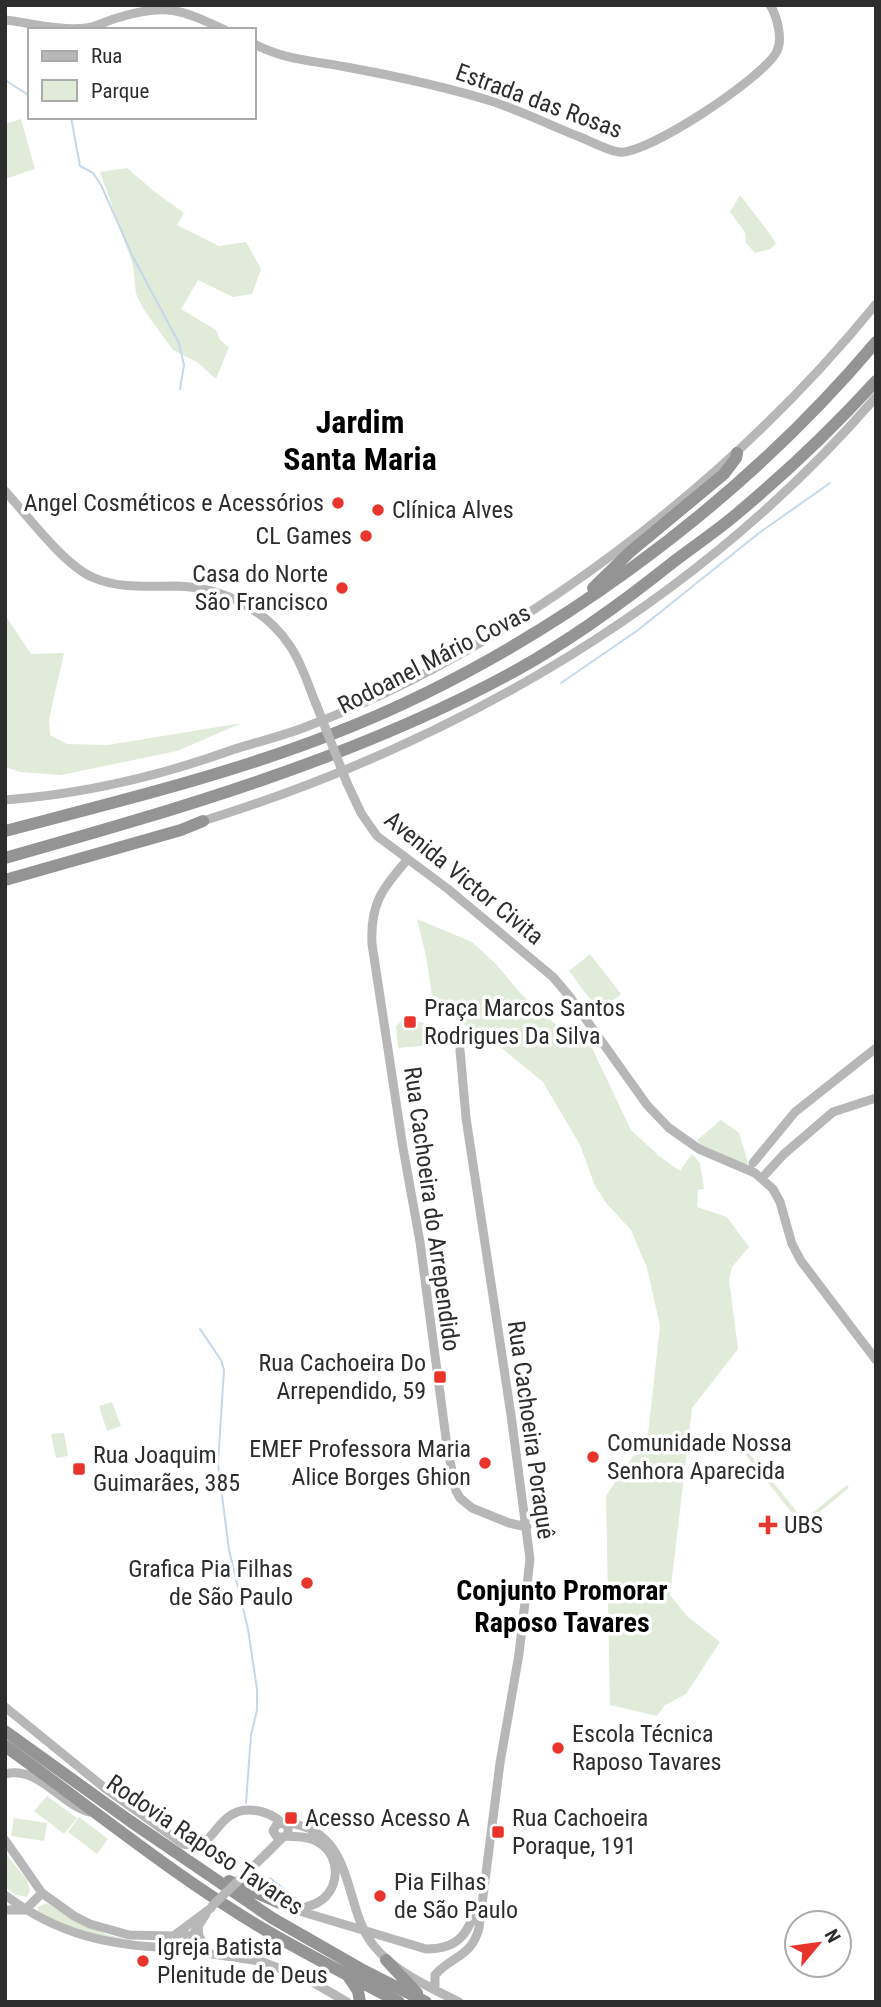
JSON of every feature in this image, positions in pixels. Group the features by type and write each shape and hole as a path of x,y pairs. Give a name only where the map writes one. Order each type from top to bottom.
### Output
{"highway":[{"name":"Rodoanel Mário Covas","path":"5,831 213,776 336,733 472,668 530,636 625,572 728,492 812,410 876,342"},
{"name":"Rodoanel Mário Covas","path":"5,858 163,813 247,784 401,726 479,690 550,651 610,611 737,514 809,451 834,436 876,381"},
{"path":"583,601 605,574 724,474 737,453"},
{"path":"5,873 203,821"},
{"path":"5,880 168,834 203,821"},
{"name":"Rodovia Raposo Tavares","path":"5,1731 272,1918 361,1969 424,2001"},
{"name":"Rodovia Raposo Tavares","path":"5,1746 233,1909 267,1931 399,2002"},
{"path":"188,1860 245,1890 296,1910"},
{"path":"383,1957 424,2001"},
{"path":"346,1973 358,1991 360,2002"},
{"path":"377,2002 391,2002"}],"main road":[{"path":"5,20 88,28 137,12 165,8 186,12 221,28"},
{"name":"Estrada das Rosas","path":"256,45 294,60 342,66 439,86 504,106 603,148 632,153 684,125 740,88 771,62 779,46 774,8"},
{"path":"5,800 27,799 134,779 196,764 309,726 381,694 481,641 575,580 664,514 737,453 801,388 876,304"},
{"path":"203,821 248,807 386,753 451,723 533,679 586,646 663,593 739,533 802,475 834,436 876,397"},
{"name":"Avenida Victor Civita","path":"5,491 61,553 89,576 118,585 184,586 212,590 253,609 271,624 290,645 347,783 369,827 553,977 647,1105 669,1128 699,1149 762,1178"},
{"name":"Rua Cachoeira do Arrependido","path":"407,860 379,899 371,922 403,1149 420,1242 447,1446 456,1491 460,1498 472,1508 527,1527"},
{"path":"752,1163 795,1112 876,1048"},
{"name":"Rua Cachoeira Poraquê","path":"435,1990 434,1977 438,1970 465,1954 477,1937 529,1575 527,1527 466,1118 460,1050"},
{"path":"876,1098 833,1112 784,1154 762,1178 774,1189 792,1244 801,1261 876,1360"},
{"name":"Rodovia Raposo Tavares","path":"5,1707 106,1789 183,1844 202,1843 212,1837 231,1815 254,1810 279,1835"},
{"path":"5,1774 18,1772 28,1775 79,1808 99,1813"},
{"path":"254,1810 266,1812 283,1823"},
{"path":"279,1835 275,1825 298,1825 315,1832 332,1844 340,1860 362,1929 383,1957 459,2002"},
{"path":"279,1835 266,1854 211,1907 183,1926 172,1943 241,1957 285,1970 347,2002"},
{"path":"279,1835 311,1839 322,1844 332,1859 335,1870 333,1887 326,1897 316,1904 296,1910"},
{"path":"5,1840 42,1893 90,1924 129,1935 186,1933 185,1945"},
{"path":"5,1910 24,1910 42,1893"},
{"path":"5,1895 24,1910 76,1935 111,1942 185,1945"},
{"name":"Rua Cachoeira Poraquê","path":"296,1910 426,1949 446,1947 464,1935 471,1926 481,1898"},
{"path":"185,1945 211,1907"},
{"path":"155,1936 183,1926"},
{"path":"198,1926 200,1936 209,1951"},
{"path":"377,1934 383,1957"}],"green space":[{"path":"21,119 35,169 5,179 5,124"},
{"path":"127,168 184,213 177,225 219,246 246,242 261,269 252,294 233,297 198,280 181,309 216,330 220,340 229,347 216,379 197,362 173,350 144,310 136,294 133,265 100,172"},
{"path":"740,195 773,238 776,244 770,249 755,253 746,243 745,232 730,212"},
{"path":"7,618 31,654 64,653 49,719 50,735 67,744 108,745 242,723 177,751 61,775 20,772 5,767"},
{"path":"417,919 472,942 496,964 521,994 560,1028 592,1048 631,1130 680,1171 692,1154 700,1163 704,1189 698,1190 697,1207 727,1217 749,1247 732,1267 729,1279 738,1349 692,1408 670,1595 687,1616 720,1642 686,1694 665,1705 657,1716 610,1705 606,1496 648,1434 660,1326 647,1268 631,1230 607,1204 595,1186 580,1145 543,1082 488,1037 434,1008"},
{"path":"590,954 621,994 599,1011 569,971"},
{"path":"404,1019 437,1029 451,1043 398,1048 396,1026"},
{"path":"721,1120 739,1133 747,1165 701,1145 697,1140"},
{"path":"112,1402 121,1426 107,1431 99,1406"},
{"path":"64,1433 68,1456 56,1458 51,1434"},
{"path":"744,1447 802,1518 806,1518 847,1485 849,1488 810,1520 802,1522 741,1449"},
{"path":"47,1796 77,1818 64,1834 34,1811"},
{"path":"79,1817 108,1839 97,1854 68,1832"},
{"path":"14,1818 47,1823 44,1841 11,1836"},
{"path":"5,1853 27,1880 30,1890 27,1897 16,1895 5,1887"},
{"path":"47,1903 74,1921 129,1940 107,1938 58,1922 38,1912 38,1907"}],"waterway":[{"path":"5,80 28,95"},
{"path":"71,119 80,166 93,173 101,185 133,257 179,343 184,365 180,389"},
{"path":"561,683 638,630 759,533 830,483"},
{"path":"200,1329 221,1360 224,1370 218,1464 229,1550 248,1629 257,1689 246,1803"},
{"path":"270,1878 300,1902"}],"place":[{"name":"Angel Cosméticos e Acessórios","path":"338,503"},
{"name":"Clínica Alves","path":"378,510"},
{"name":"CL Games","path":"366,536"},
{"name":"Casa do Norte São Francisco","path":"342,588"},
{"name":"Praça Marcos Santos Rodrigues Da Silva","path":"410,1022"},
{"name":"Rua Cachoeira Do Arrependido, 59","path":"440,1377"},
{"name":"Comunidade Nossa Senhora Aparecida","path":"593,1457"},
{"name":"EMEF Professora Maria Alice Borges Ghion","path":"485,1463"},
{"name":"Rua Joaquim Guimarães, 385","path":"79,1469"},
{"name":"UBS","path":"768,1525"},
{"name":"Grafica Pia Filhas de São Paulo","path":"307,1583"},
{"name":"Escola Técnica Raposo Tavares","path":"558,1748"},
{"name":"Acesso Acesso A","path":"291,1818"},
{"name":"Rua Cachoeira Poraque, 191","path":"498,1832"},
{"name":"Pia Filhas de São Paulo","path":"380,1896"},
{"name":"Igreja Batista Plenitude de Deus","path":"143,1961"}],"district":[{"name":"Jardim Santa Maria","path":"360,440"},
{"name":"Conjunto Promorar Raposo Tavares","path":"562,1606"}]}
